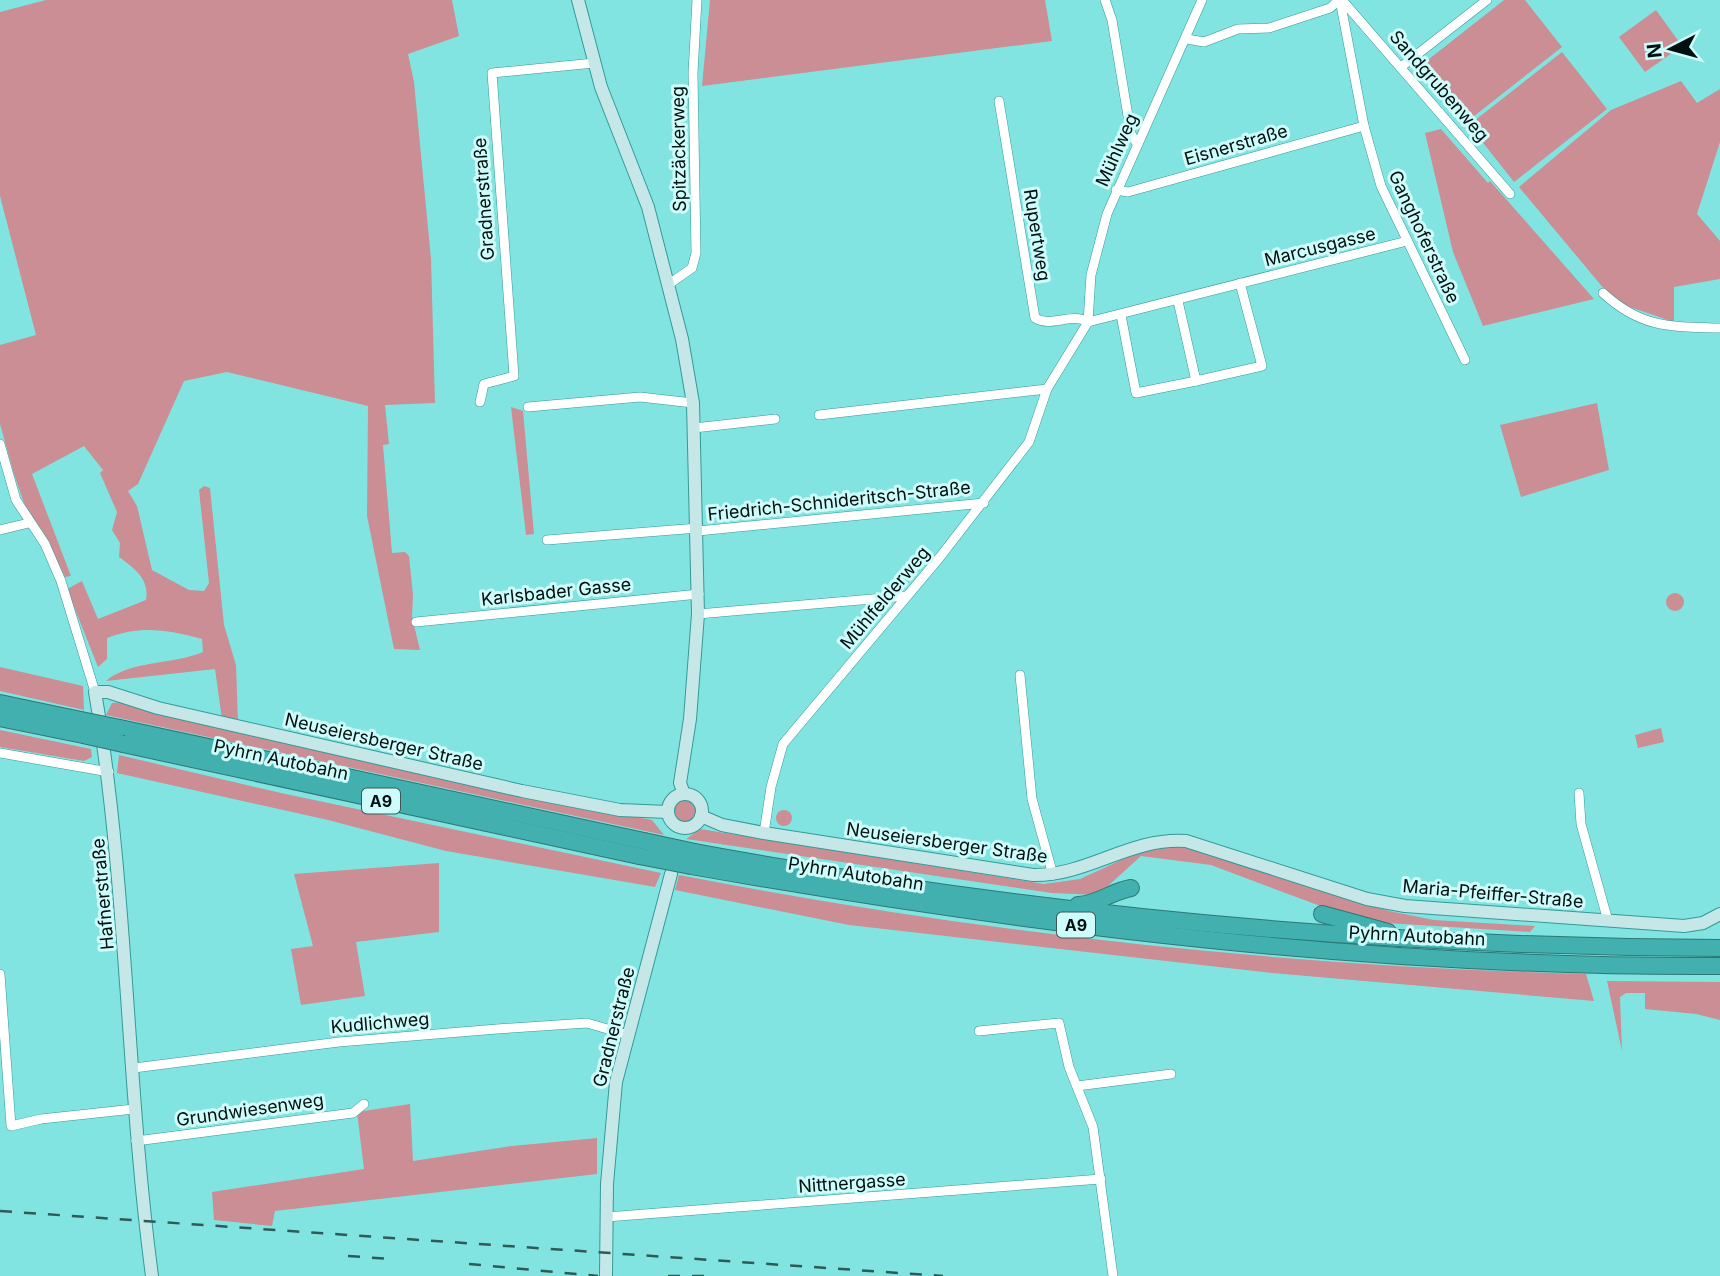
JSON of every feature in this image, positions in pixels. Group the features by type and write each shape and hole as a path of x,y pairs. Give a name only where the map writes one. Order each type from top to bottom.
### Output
{"highway":[{"name":"Pyhrn Autobahn","path":"0,703 121,736 641,849 1006,917 1174,936 1464,959 1720,966"},
{"name":"Pyhrn Autobahn","path":"0,718 82,727"},
{"name":"Pyhrn Autobahn","path":"693,859 1176,922 1351,937 1661,948 1720,947"},
{"path":"1054,906 1088,904 1131,888"},
{"path":"1322,914 1410,939"}],"main road":[{"path":"578,0 594,63 648,207 669,284 692,403 699,594 690,719 680,783 684,793 698,800 701,816 692,826 680,832 668,811 671,800 684,793"},
{"name":"Hafnerstraße","path":"95,692 109,772 134,1068 136,1141 152,1276"},
{"name":"Neuseiersberger Straße","path":"95,692 108,692 184,714 522,791 620,810 668,811"},
{"name":"Neuseiersberger Straße","path":"701,816 722,825 764,833 963,866 1053,875 1077,870 1139,845 1168,840 1186,841"},
{"name":"Maria-Pfeiffer-Straße","path":"1186,841 1367,899 1398,905 1684,926 1703,923 1720,914"},
{"name":"Gradnerstraße","path":"606,1276 606,1217 615,1094 671,874"}],"street":[{"name":"Spitzäckerweg","path":"669,284 692,268 696,253 693,74 697,0"},
{"path":"1105,0 1112,20 1131,134 1136,142"},
{"name":"Mühlweg","path":"1088,322 1094,262 1116,190 1136,142 1187,39 1202,0"},
{"path":"1187,39 1204,42 1238,29 1277,26 1330,8 1340,0"},
{"name":"Sandgrubenweg","path":"1340,0 1510,194"},
{"name":"Ganghoferstraße","path":"1340,0 1364,126 1384,195 1465,360"},
{"path":"1401,67 1487,0"},
{"name":"Gradnerstraße","path":"480,402 484,384 514,376 492,73 594,63"},
{"name":"Rupertweg","path":"999,101 1035,318 1041,322 1081,317 1088,322"},
{"name":"Eisnerstraße","path":"1116,190 1128,192 1364,126"},
{"name":"Marcusgasse","path":"1088,322 1121,316 1406,241"},
{"path":"1121,316 1136,393 1262,366 1240,284"},
{"path":"1603,293 1628,315 1643,320 1671,326 1720,328"},
{"path":"1178,301 1196,382"},
{"name":"Mühlfelderweg","path":"764,833 771,787 783,744 984,503 1028,442 1036,428 1047,388 1088,322"},
{"path":"819,415 1047,388"},
{"path":"528,407 640,397 692,403"},
{"path":"694,428 775,419"},
{"name":"Hafnerstraße","path":"0,444 16,500 45,544 61,581 95,692"},
{"name":"Friedrich-Schnideritsch-Straße","path":"547,540 698,530 984,503"},
{"path":"0,530 29,523"},
{"name":"Karlsbader Gasse","path":"416,622 699,594"},
{"path":"698,614 907,596"},
{"path":"1020,675 1031,788 1053,875"},
{"path":"0,753 109,772"},
{"path":"1579,793 1581,824 1608,921"},
{"path":"0,974 3,1054 11,1126"},
{"name":"Kudlichweg","path":"134,1068 339,1042 497,1029 587,1023 628,1035"},
{"path":"979,1031 1059,1023 1077,1086 1093,1127 1113,1276"},
{"path":"1077,1086 1171,1074"},
{"name":"Grundwiesenweg","path":"136,1141 352,1113 365,1104"},
{"path":"0,1131 41,1119 134,1109"},
{"name":"Nittnergasse","path":"606,1217 1101,1180"}],"shaded area":[{"path":"46,0 452,0 459,36 408,54 414,82 431,259 435,403 385,405 389,444 383,445 392,553 405,552 409,556 412,617 420,650 394,649 367,516 368,406 227,372 184,381 138,484 128,491 137,506 152,570 189,590 204,591 209,583 199,490 204,486 210,488 224,625 236,665 238,722 222,719 215,669 106,681 127,669 203,652 202,639 154,630 120,634 107,638 107,659 98,667 67,589 82,581 98,619 146,600 147,593 140,575 119,557 120,543 112,530 117,512 100,473 103,470 84,446 32,474 71,576 65,577 44,534 26,509 0,424 0,345 36,335 0,196 0,12"},
{"path":"710,0 1045,0 1052,41 702,86"},
{"path":"1504,0 1525,0 1562,47 1469,120 1424,63"},
{"path":"1656,10 1682,46 1645,72 1619,37"},
{"path":"1562,52 1607,109 1514,182 1469,125"},
{"path":"1681,81 1697,103 1720,89 1720,142 1697,214 1720,241 1720,279 1674,287 1674,322 1615,302 1519,187 1611,110"},
{"path":"1441,129 1594,299 1483,326 1453,252 1425,133"},
{"path":"1597,403 1609,470 1521,497 1500,425"},
{"path":"511,407 523,411 534,534 526,535"},
{"path":"1671,593 1679,593 1684,602 1682,609 1671,611 1666,606 1666,598"},
{"path":"0,667 83,686 84,710 0,691"},
{"path":"123,702 465,783 652,820 664,835 106,715 112,703"},
{"path":"1661,728 1664,742 1638,748 1635,735"},
{"path":"0,730 91,749 92,757 84,761 0,747"},
{"path":"119,755 281,793 661,873 655,887 446,851 328,820 117,773"},
{"path":"684,797 693,801 697,810 693,819 684,823 675,819 671,810 675,801"},
{"path":"784,810 792,818 784,826 776,818"},
{"path":"700,829 1044,884 1080,879 1145,849 1181,846 1389,911 1434,920 1535,926 1530,932 1387,923 1331,910 1211,865 1141,856 1098,895 1052,893 686,839"},
{"path":"439,863 439,932 356,942 365,996 301,1005 291,949 313,946 294,874"},
{"path":"679,875 904,914 1130,943 1358,963 1586,974 1594,1001 1272,973 849,925 675,890"},
{"path":"1607,981 1720,982 1720,1020 1696,1014 1645,1009 1645,993 1626,993 1620,997 1622,1051"},
{"path":"410,1104 413,1161 512,1146 597,1138 597,1174 275,1211 272,1226 214,1220 212,1192 364,1169 357,1112"}],"railway":[{"path":"0,1211 943,1276"},
{"path":"348,1256 392,1259"},
{"path":"469,1264 598,1276"},
{"path":"668,1276 714,1276"}]}
